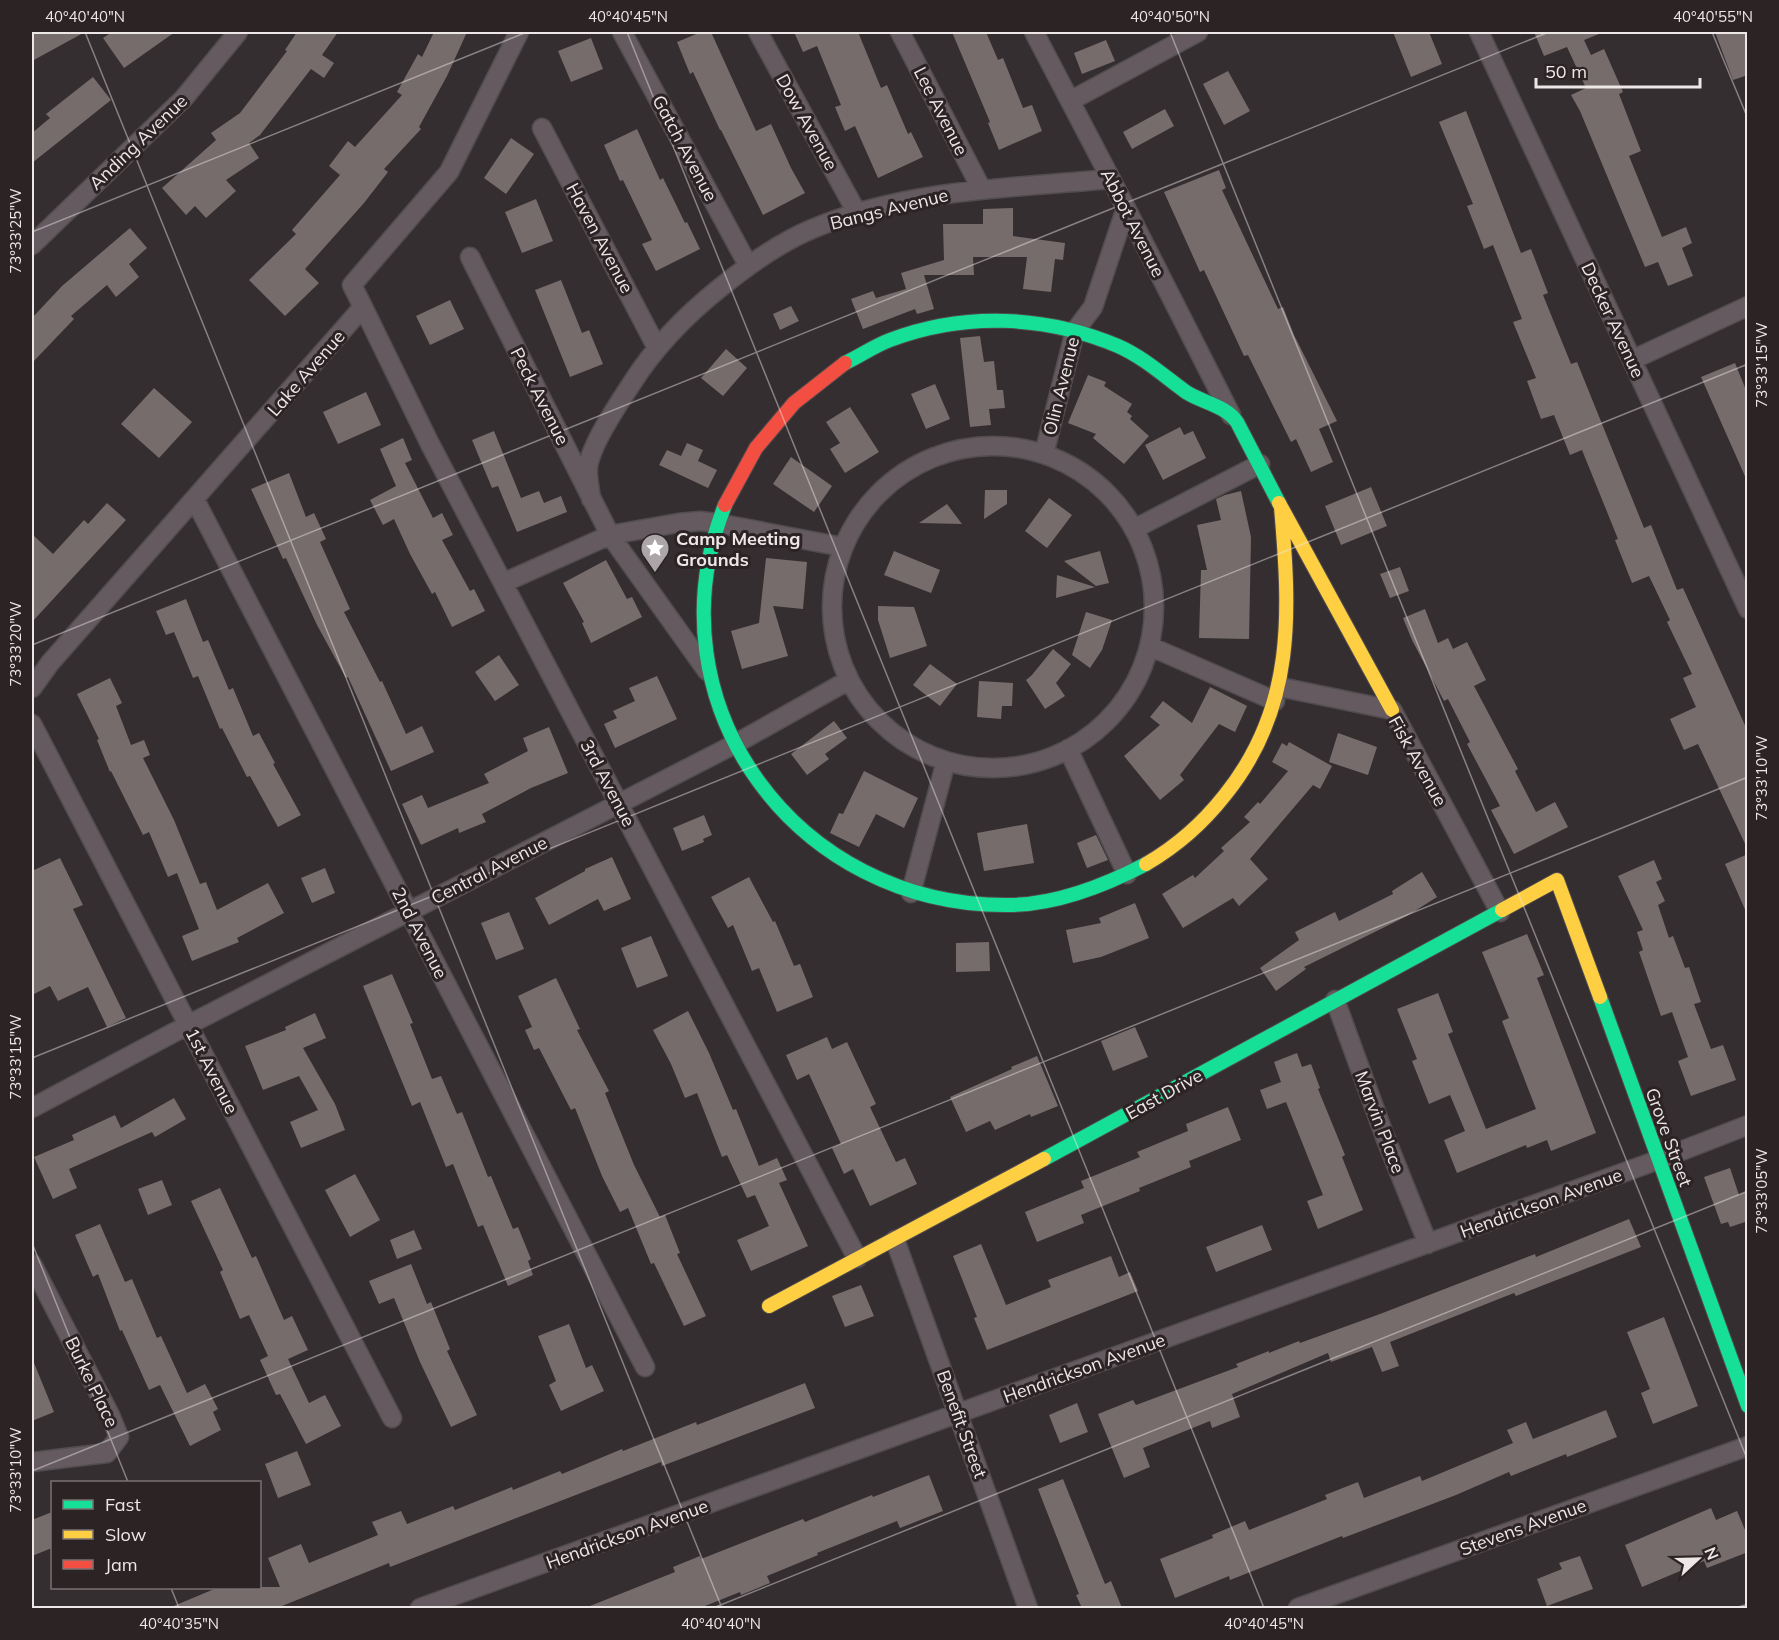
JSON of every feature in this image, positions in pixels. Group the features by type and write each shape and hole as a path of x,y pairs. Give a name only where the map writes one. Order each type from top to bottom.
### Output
{"street":[{"name":"Anding Avenue","path":"32,245 184,98 238,32"},
{"path":"363,307 352,285 448,172 519,32"},
{"name":"Gatch Avenue","path":"622,32 748,265"},
{"name":"Dow Avenue","path":"758,32 857,213"},
{"name":"Lee Avenue","path":"900,32 982,190"},
{"name":"Abbot Avenue","path":"1034,32 1231,415"},
{"path":"1070,101 1198,32"},
{"name":"Decker Avenue","path":"1479,32 1748,609"},
{"name":"Haven Avenue","path":"542,128 657,348"},
{"name":"Bangs Avenue","path":"591,499 588,468 593,452 617,406 648,357 697,307 748,265 811,229 857,213 925,197 1111,178"},
{"name":"Olin Avenue","path":"1044,454 1075,331 1093,307 1126,208"},
{"name":"Peck Avenue","path":"470,257 610,535"},
{"path":"1632,360 1748,306"},
{"name":"Lake Avenue","path":"32,688 50,663 363,307"},
{"name":"3rd Avenue","path":"363,307 430,444 857,1258"},
{"path":"1281,507 1288,632 1277,694 1263,734 1250,760 1234,785 1215,808 1172,848 1147,865 1088,892 1053,901 981,906 946,902 911,893 879,881 849,866 821,847 772,800 752,773 735,744 721,710 706,646 705,608 709,559 717,523 739,474 754,448 793,402 841,364 867,349 925,329 984,320 1015,320 1045,324 1075,331 1118,347 1158,369 1194,397 1231,415 1260,464 1281,507 1392,710"},
{"path":"984,446 1014,447 1044,454 1076,470 1105,491 1134,529 1145,556 1152,584 1154,614 1149,646 1137,674 1113,714 1096,732 1068,749 1050,758 1025,765 998,768 972,767 946,761 922,752 900,738 863,702 849,680 840,658 832,614 835,580 843,547 857,520 876,496 899,476 925,460 954,450 984,446"},
{"path":"1134,529 1260,464"},
{"name":"2nd Avenue","path":"195,500 645,1367"},
{"path":"503,583 610,535 678,523 700,521 717,523 843,547"},
{"path":"610,535 711,675"},
{"name":"Fisk Avenue","path":"1149,646 1277,694 1392,710 1500,912"},
{"name":"Central Avenue","path":"32,1108 408,911 735,744 849,680"},
{"name":"1st Avenue","path":"32,724 392,1418"},
{"path":"1068,749 1127,874"},
{"path":"911,893 946,761"},
{"name":"East Drive","path":"769,1306 895,1240 1557,880"},
{"name":"Grove Street","path":"1557,880 1748,1406"},
{"name":"Marvin Place","path":"1335,1000 1385,1137 1428,1244"},
{"name":"Hendrickson Avenue","path":"420,1608 1428,1244 1748,1125"},
{"name":"Benefit Street","path":"895,1240 1028,1608"},
{"name":"Burke Place","path":"32,1264 110,1415 119,1437 107,1454 32,1462"},
{"name":"Stevens Avenue","path":"1298,1608 1748,1446"}],"building":[{"path":"32,32 85,32 32,61"},
{"path":"112,32 175,32 124,68 103,38"},
{"path":"297,32 338,32 322,55 334,63 324,78 311,69 260,135 249,143 259,158 226,180 236,191 206,218 195,206 186,215 162,188 216,140 211,133 240,113 287,51 285,50"},
{"path":"434,32 467,32 447,76 419,127 421,129 384,169 388,172 364,203 305,269 319,283 285,316 249,280 296,234 292,230 340,175 329,166 348,141 355,147 402,95 397,92 418,54 422,57"},
{"path":"701,32 711,32 756,131 771,124 805,193 763,215 693,72 690,74 677,42"},
{"path":"794,32 858,32 881,88 887,85 908,134 911,132 923,157 878,178 855,126 845,131 835,107 841,105 817,46 803,52"},
{"path":"952,32 986,32 998,60 1003,58 1023,108 1032,105 1042,131 999,150 988,123 990,122"},
{"path":"1393,32 1429,32 1442,64 1411,77"},
{"path":"1534,32 1604,32 1584,40 1591,55 1604,49 1623,92 1619,94 1641,151 1629,156 1662,237 1686,227 1692,243 1682,248 1693,276 1668,286 1658,262 1645,267 1580,111 1571,95 1586,88 1567,47 1544,56"},
{"path":"1715,32 1748,32 1748,75 1733,80"},
{"path":"591,38 603,69 571,82 558,51"},
{"path":"1106,40 1115,61 1082,74 1074,53"},
{"path":"1228,71 1250,111 1224,125 1203,84"},
{"path":"93,77 111,100 32,163 32,133 50,118 46,114"},
{"path":"1165,109 1174,126 1132,149 1123,132"},
{"path":"1466,111 1521,253 1531,249 1548,293 1543,295 1571,364 1577,362 1644,528 1651,525 1677,590 1683,588 1748,732 1748,850 1698,744 1684,750 1670,719 1696,707 1683,678 1692,674 1667,622 1670,620 1649,576 1632,583 1615,540 1618,539 1582,450 1570,455 1554,415 1541,419 1527,381 1536,378 1513,322 1522,319 1493,245 1484,249 1467,206 1473,204 1439,122"},
{"path":"637,129 660,180 663,178 700,249 656,271 642,244 652,240 623,180 620,181 604,145"},
{"path":"511,138 534,154 506,194 484,178"},
{"path":"1219,170 1226,188 1222,190 1278,309 1283,307 1294,335 1337,421 1319,429 1333,462 1311,472 1296,439 1291,442 1248,355 1244,356 1204,270 1200,272 1164,192"},
{"path":"536,199 553,241 522,253 505,212"},
{"path":"1013,208 1013,236 1065,243 1063,260 1055,259 1051,292 1023,289 1027,257 973,257 974,275 924,275 934,309 917,314 915,309 863,329 851,299 873,291 876,298 906,289 901,273 944,260 943,224 983,224 983,209"},
{"path":"130,228 147,248 129,264 139,277 116,297 107,285 71,316 74,319 32,363 32,318 62,286"},
{"path":"561,280 582,333 589,330 603,364 570,377 535,290"},
{"path":"450,300 464,329 430,345 416,316"},
{"path":"791,306 799,321 780,330 773,314"},
{"path":"980,336 984,362 994,361 997,390 1003,390 1005,408 989,409 991,425 970,427 960,338"},
{"path":"726,349 747,368 723,396 701,378"},
{"path":"1735,363 1748,395 1748,483 1701,377"},
{"path":"1088,375 1106,382 1104,386 1132,404 1127,412 1132,416 1130,419 1149,436 1124,464 1093,438 1096,434 1068,423"},
{"path":"935,384 950,419 926,429 911,394"},
{"path":"154,388 192,422 159,458 121,424"},
{"path":"366,392 381,425 338,444 323,412"},
{"path":"850,407 879,452 845,473 830,449 840,443 826,422"},
{"path":"1180,427 1184,435 1193,431 1206,458 1163,480 1145,445"},
{"path":"494,431 521,498 539,491 544,503 561,496 567,512 517,532 498,486 492,488 472,440"},
{"path":"403,438 412,460 405,463 433,518 442,513 453,535 442,540 470,591 474,589 485,611 452,627 435,592 432,594 410,554 394,519 383,525 370,500 396,486 380,449"},
{"path":"687,443 703,450 698,461 717,470 708,488 659,465 667,450 681,456"},
{"path":"791,457 832,486 814,512 773,484"},
{"path":"289,473 306,517 314,513 326,539 320,542 350,609 344,612 380,682 382,681 406,734 422,726 434,752 391,771 348,677 346,678 317,625 251,489"},
{"path":"1371,487 1387,526 1341,545 1325,506"},
{"path":"985,490 1007,490 1007,504 984,519"},
{"path":"1241,491 1251,537 1249,639 1199,638 1201,570 1207,570 1197,525 1221,520 1216,499"},
{"path":"1049,498 1072,515 1047,548 1025,531"},
{"path":"107,503 126,520 32,622 32,534 53,554 84,520 88,524"},
{"path":"947,504 962,524 919,523"},
{"path":"894,551 940,570 931,593 884,575"},
{"path":"1100,551 1109,583 1096,586 1064,561"},
{"path":"766,558 807,562 803,609 773,606 788,656 742,669 731,631 759,623"},
{"path":"606,560 627,599 632,597 642,617 591,643 582,623 584,622 563,583"},
{"path":"1400,567 1409,591 1390,598 1380,574"},
{"path":"1057,575 1095,587 1056,598"},
{"path":"186,599 203,642 208,640 229,690 233,688 253,736 259,733 301,815 278,827 250,776 247,777 222,728 220,729 198,676 193,678 174,632 166,635 156,611"},
{"path":"878,606 914,607 927,646 890,658 878,620"},
{"path":"1425,609 1438,643 1448,638 1453,649 1467,642 1486,680 1474,686 1518,769 1515,771 1536,812 1555,802 1568,827 1514,854 1491,810 1500,806 1467,744 1470,742 1448,699 1444,701 1403,618"},
{"path":"1086,612 1112,620 1102,650 1090,668 1072,655"},
{"path":"1053,649 1071,664 1056,683 1065,696 1045,709 1026,680"},
{"path":"499,655 519,685 495,701 475,672"},
{"path":"930,664 957,684 940,706 913,685"},
{"path":"657,676 677,719 615,748 604,724 617,718 613,711 635,701 629,688"},
{"path":"110,678 122,703 116,706 131,745 144,740 150,755 143,758 174,820 200,884 206,882 217,910 268,883 284,913 237,938 239,942 192,961 182,936 199,929 177,873 168,877 149,832 143,835 110,772 97,740 99,739 77,694"},
{"path":"979,681 1013,683 1012,706 1002,706 1001,719 977,717"},
{"path":"1210,687 1247,706 1235,732 1219,724 1180,775 1184,780 1160,800 1124,756 1160,725 1150,717 1163,701 1192,723"},
{"path":"834,721 847,738 825,754 829,759 807,775 791,754"},
{"path":"549,727 568,773 531,788 482,814 486,822 459,833 458,828 421,845 402,804 422,795 428,808 489,783 484,774 528,751 523,738"},
{"path":"1338,733 1377,747 1368,775 1329,762"},
{"path":"1289,742 1332,766 1320,789 1313,785 1250,859 1268,879 1239,906 1233,898 1183,928 1162,894 1193,875 1195,878 1224,851 1221,848 1250,822 1244,817 1258,802 1260,804 1288,771 1272,762 1282,743 1287,746"},
{"path":"864,771 918,798 904,828 876,814 859,847 830,833 839,813 843,814"},
{"path":"704,815 712,835 703,839 704,842 682,851 673,828"},
{"path":"1027,824 1034,863 984,871 977,833"},
{"path":"1096,835 1108,860 1087,868 1077,843"},
{"path":"1748,854 1748,914 1747,914 1725,864"},
{"path":"612,857 631,899 604,911 598,899 549,925 535,898 585,869"},
{"path":"60,858 83,905 73,909 126,1018 107,1027 88,987 58,1001 50,986 32,995 32,871"},
{"path":"1654,860 1662,879 1656,882 1665,901 1658,905 1669,938 1673,936 1685,968 1689,967 1701,1002 1694,1004 1711,1049 1723,1045 1736,1080 1691,1096 1678,1061 1688,1057 1672,1012 1661,1016 1639,952 1643,950 1637,932 1643,930 1618,876"},
{"path":"325,868 335,893 312,903 301,878"},
{"path":"1422,872 1437,897 1407,916 1304,967 1306,969 1276,991 1260,968 1299,940 1295,932 1335,912 1339,921 1393,894 1392,891"},
{"path":"749,877 773,922 775,921 794,966 800,964 813,997 777,1012 759,968 752,971 733,925 728,928 711,897"},
{"path":"1135,903 1149,938 1101,957 1073,963 1066,930 1101,923 1099,918"},
{"path":"509,912 524,949 496,960 481,923"},
{"path":"1527,934 1544,975 1537,978 1596,1133 1551,1151 1547,1140 1527,1148 1526,1145 1457,1173 1444,1140 1465,1131 1450,1095 1429,1104 1412,1061 1417,1059 1397,1009 1438,993 1453,1032 1448,1034 1486,1129 1536,1109 1502,1021 1509,1018 1482,952"},
{"path":"651,936 668,976 637,988 621,948"},
{"path":"989,942 990,971 956,972 956,943"},
{"path":"392,974 413,1023 410,1024 432,1079 441,1076 457,1114 462,1112 488,1177 491,1176 513,1229 518,1227 531,1259 528,1261 533,1275 508,1286 483,1225 478,1227 453,1164 446,1167 420,1102 412,1106 363,986"},
{"path":"556,978 580,1029 577,1030 609,1091 605,1093 634,1165 660,1217 665,1215 680,1253 677,1254 706,1316 684,1326 654,1263 651,1264 628,1208 620,1212 602,1176 575,1108 571,1110 539,1048 534,1050 525,1030 532,1027 518,996"},
{"path":"688,1011 733,1110 736,1109 759,1166 777,1158 787,1180 779,1183 808,1246 751,1271 737,1240 769,1226 755,1195 747,1198 727,1155 722,1157 697,1093 685,1098 671,1064 653,1030"},
{"path":"315,1013 326,1038 303,1048 335,1104 345,1130 301,1148 290,1122 318,1110 299,1076 263,1090 245,1046 286,1030 285,1027"},
{"path":"1135,1027 1148,1057 1113,1071 1101,1041"},
{"path":"827,1037 832,1049 847,1042 876,1104 870,1107 896,1162 905,1158 917,1184 870,1206 853,1169 844,1174 832,1148 841,1144 809,1074 797,1080 786,1055"},
{"path":"1297,1053 1302,1067 1311,1064 1320,1088 1318,1089 1345,1155 1342,1157 1363,1210 1318,1229 1307,1201 1323,1195 1286,1102 1267,1109 1260,1090 1281,1082 1274,1062"},
{"path":"1037,1056 1058,1106 1031,1117 1030,1114 995,1130 990,1121 966,1132 950,1097"},
{"path":"174,1098 186,1119 155,1137 152,1132 69,1169 77,1188 53,1199 34,1157 74,1140 72,1135 115,1115 121,1128"},
{"path":"1228,1107 1241,1140 1189,1161 1191,1167 1139,1188 1140,1191 1081,1215 1084,1223 1037,1242 1025,1212 1084,1188 1081,1181 1140,1157 1137,1152 1188,1131 1186,1124"},
{"path":"1730,1168 1739,1195 1748,1191 1748,1221 1730,1227 1728,1222 1721,1224 1704,1177"},
{"path":"355,1174 380,1220 350,1237 325,1190"},
{"path":"162,1180 172,1205 148,1215 138,1189"},
{"path":"220,1188 252,1258 256,1256 284,1320 292,1316 308,1350 288,1359 309,1403 325,1395 341,1426 306,1444 280,1394 276,1395 260,1360 268,1356 249,1315 240,1319 220,1272 223,1270 191,1201"},
{"path":"1629,1219 1641,1247 1516,1296 1514,1293 1390,1342 1399,1366 1382,1372 1372,1347 1331,1362 1328,1353 1232,1394 1240,1417 1212,1428 1210,1421 1143,1448 1150,1467 1124,1478 1098,1414 1133,1400 1136,1405 1238,1367 1236,1364 1269,1351 1269,1353 1299,1341 1300,1343 1380,1314 1535,1254 1536,1257"},
{"path":"100,1224 125,1282 132,1279 157,1338 161,1336 187,1393 205,1384 218,1409 213,1412 221,1430 190,1446 160,1385 149,1390 122,1330 120,1331 98,1274 93,1277 75,1235"},
{"path":"1262,1225 1272,1250 1216,1272 1206,1247"},
{"path":"414,1230 422,1249 397,1259 390,1240"},
{"path":"981,1244 1006,1305 1051,1287 1048,1280 1111,1256 1119,1277 1130,1272 1138,1291 987,1350 974,1318 977,1317 953,1256"},
{"path":"411,1264 427,1304 431,1302 450,1349 447,1351 477,1415 451,1427 420,1362 394,1298 379,1304 369,1281"},
{"path":"861,1285 874,1316 845,1327 832,1296"},
{"path":"1664,1317 1698,1406 1653,1424 1641,1393 1650,1389 1627,1332"},
{"path":"569,1324 586,1368 592,1365 604,1391 561,1411 549,1385 556,1381 538,1336"},
{"path":"32,1358 54,1412 32,1421"},
{"path":"805,1383 815,1408 662,1466 661,1462 390,1567 389,1563 277,1608 169,1608 214,1589 280,1587 268,1558 301,1544 309,1563 378,1535 372,1522 401,1511 407,1524 453,1506 455,1510 512,1487 513,1490 560,1471 562,1474 696,1422 697,1425"},
{"path":"1077,1403 1088,1432 1060,1443 1049,1415"},
{"path":"1606,1410 1617,1437 1511,1476 1509,1472 1456,1495 1230,1580 1229,1576 1175,1598 1160,1559 1213,1538 1212,1535 1245,1521 1249,1530 1327,1499 1325,1495 1358,1482 1364,1498 1420,1476 1422,1481 1513,1443 1507,1430 1526,1422 1533,1439"},
{"path":"297,1451 311,1485 278,1498 265,1464"},
{"path":"929,1475 943,1511 900,1528 897,1521 817,1553 818,1555 767,1576 770,1583 741,1595 740,1592 700,1608 585,1608 675,1572 673,1567 700,1556 701,1559 803,1519 805,1522"},
{"path":"1063,1479 1105,1584 1111,1581 1122,1608 1082,1608 1076,1595 1079,1594 1038,1489"},
{"path":"1711,1508 1716,1520 1737,1511 1748,1537 1748,1552 1707,1568 1704,1561 1642,1587 1625,1545"},
{"path":"51,1512 51,1548 32,1556 32,1520"},
{"path":"1580,1556 1593,1589 1547,1606 1537,1579 1562,1569 1559,1563"}],"traffic: fast":[{"path":"845,363 884,342 918,331 975,321 1033,323 1090,336 1127,350 1186,392 1232,416 1279,503"},
{"path":"725,505 706,580 706,652 724,720 758,781 805,832 864,871 932,897 1008,905 1044,902 1079,893 1146,864"},
{"path":"1044,1159 1502,910"},
{"path":"1600,997 1748,1406"}],"traffic: slow":[{"path":"1279,503 1392,710"},
{"path":"1146,864 1179,842 1217,805 1248,762 1265,728 1276,693 1283,657 1286,621 1281,507"},
{"path":"1502,910 1557,880 1600,997"},
{"path":"769,1306 1044,1159"}],"traffic: jam":[{"path":"725,505 756,448 794,403 845,363"}],"place":[{"name":"Camp Meeting Grounds","path":"655,574"}]}
